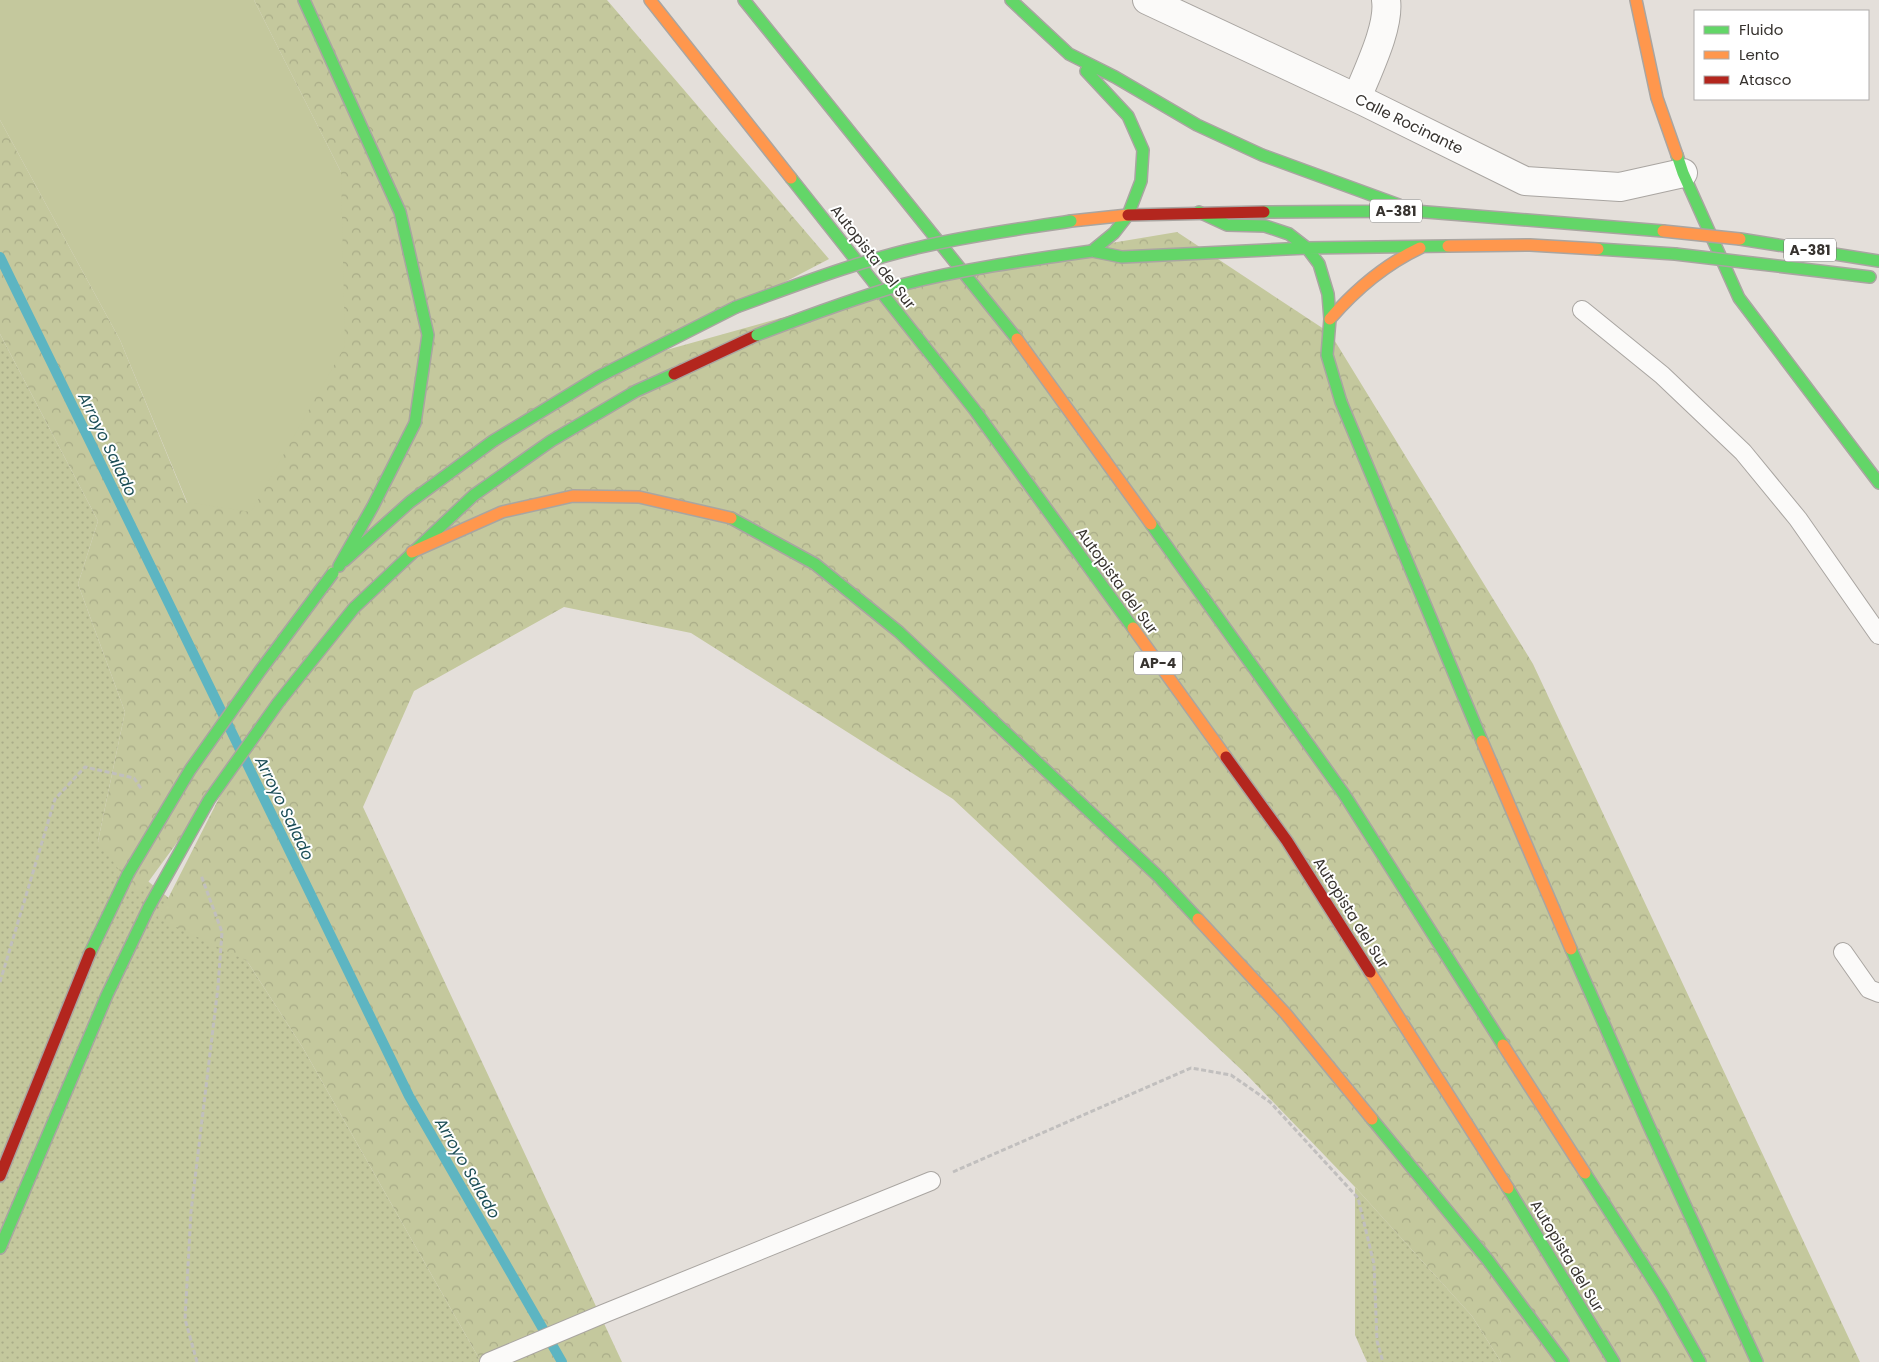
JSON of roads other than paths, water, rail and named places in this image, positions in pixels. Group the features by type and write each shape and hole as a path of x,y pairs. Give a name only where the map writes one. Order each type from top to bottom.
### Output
{"main road":[{"path":"0,1176 92,947 128,874 190,770 260,671 336,570 373,506 414,422 428,335 400,212 304,0"},
{"name":"Autopista del Sur","path":"650,0 974,409 1287,841 1534,1230 1614,1362"},
{"path":"744,0 1032,357 1344,794 1662,1294 1700,1362"},
{"path":"0,1248 107,995 149,907 208,800 278,703 354,608 474,495 551,441 636,392 757,335 838,304 923,280 1009,263 1092,251 1114,233 1128,215 1141,182 1144,150 1128,116 1069,54 1011,0"},
{"path":"1636,0 1657,98 1683,173 1739,298 1879,483"},
{"path":"1069,54 1115,77 1206,129 1262,155 1414,211"},
{"name":"A-381","path":"1128,215 1199,212 1414,211 1740,239 1879,261"},
{"path":"1199,212 1227,225 1265,226 1289,234 1307,248 1319,264 1328,294 1330,319 1327,355 1341,402 1586,989 1706,1256 1757,1362"},
{"path":"336,570 410,502 493,441 598,377 736,307 817,277 900,252 985,234 1128,215"},
{"name":"A-381","path":"1092,251 1122,256 1307,248 1530,245 1675,254 1879,279"},
{"path":"1330,319 1351,293 1374,274 1406,254 1425,246"},
{"path":"412,552 502,512 573,496 639,497 727,516 815,564 900,632 1159,877 1292,1021 1487,1259 1563,1362"}],"street":[{"name":"Calle Rocinante","path":"1147,0 1357,98 1525,181 1620,187 1683,173"},
{"path":"1357,98 1382,33 1387,4"}],"lane":[{"path":"1582,310 1662,375 1743,452 1798,519 1879,635"},
{"path":"1843,952 1869,988 1879,993"},
{"path":"490,1362 931,1181"}],"waterway":[{"name":"Arroyo Salado","path":"0,257 409,1096 562,1362"}]}
